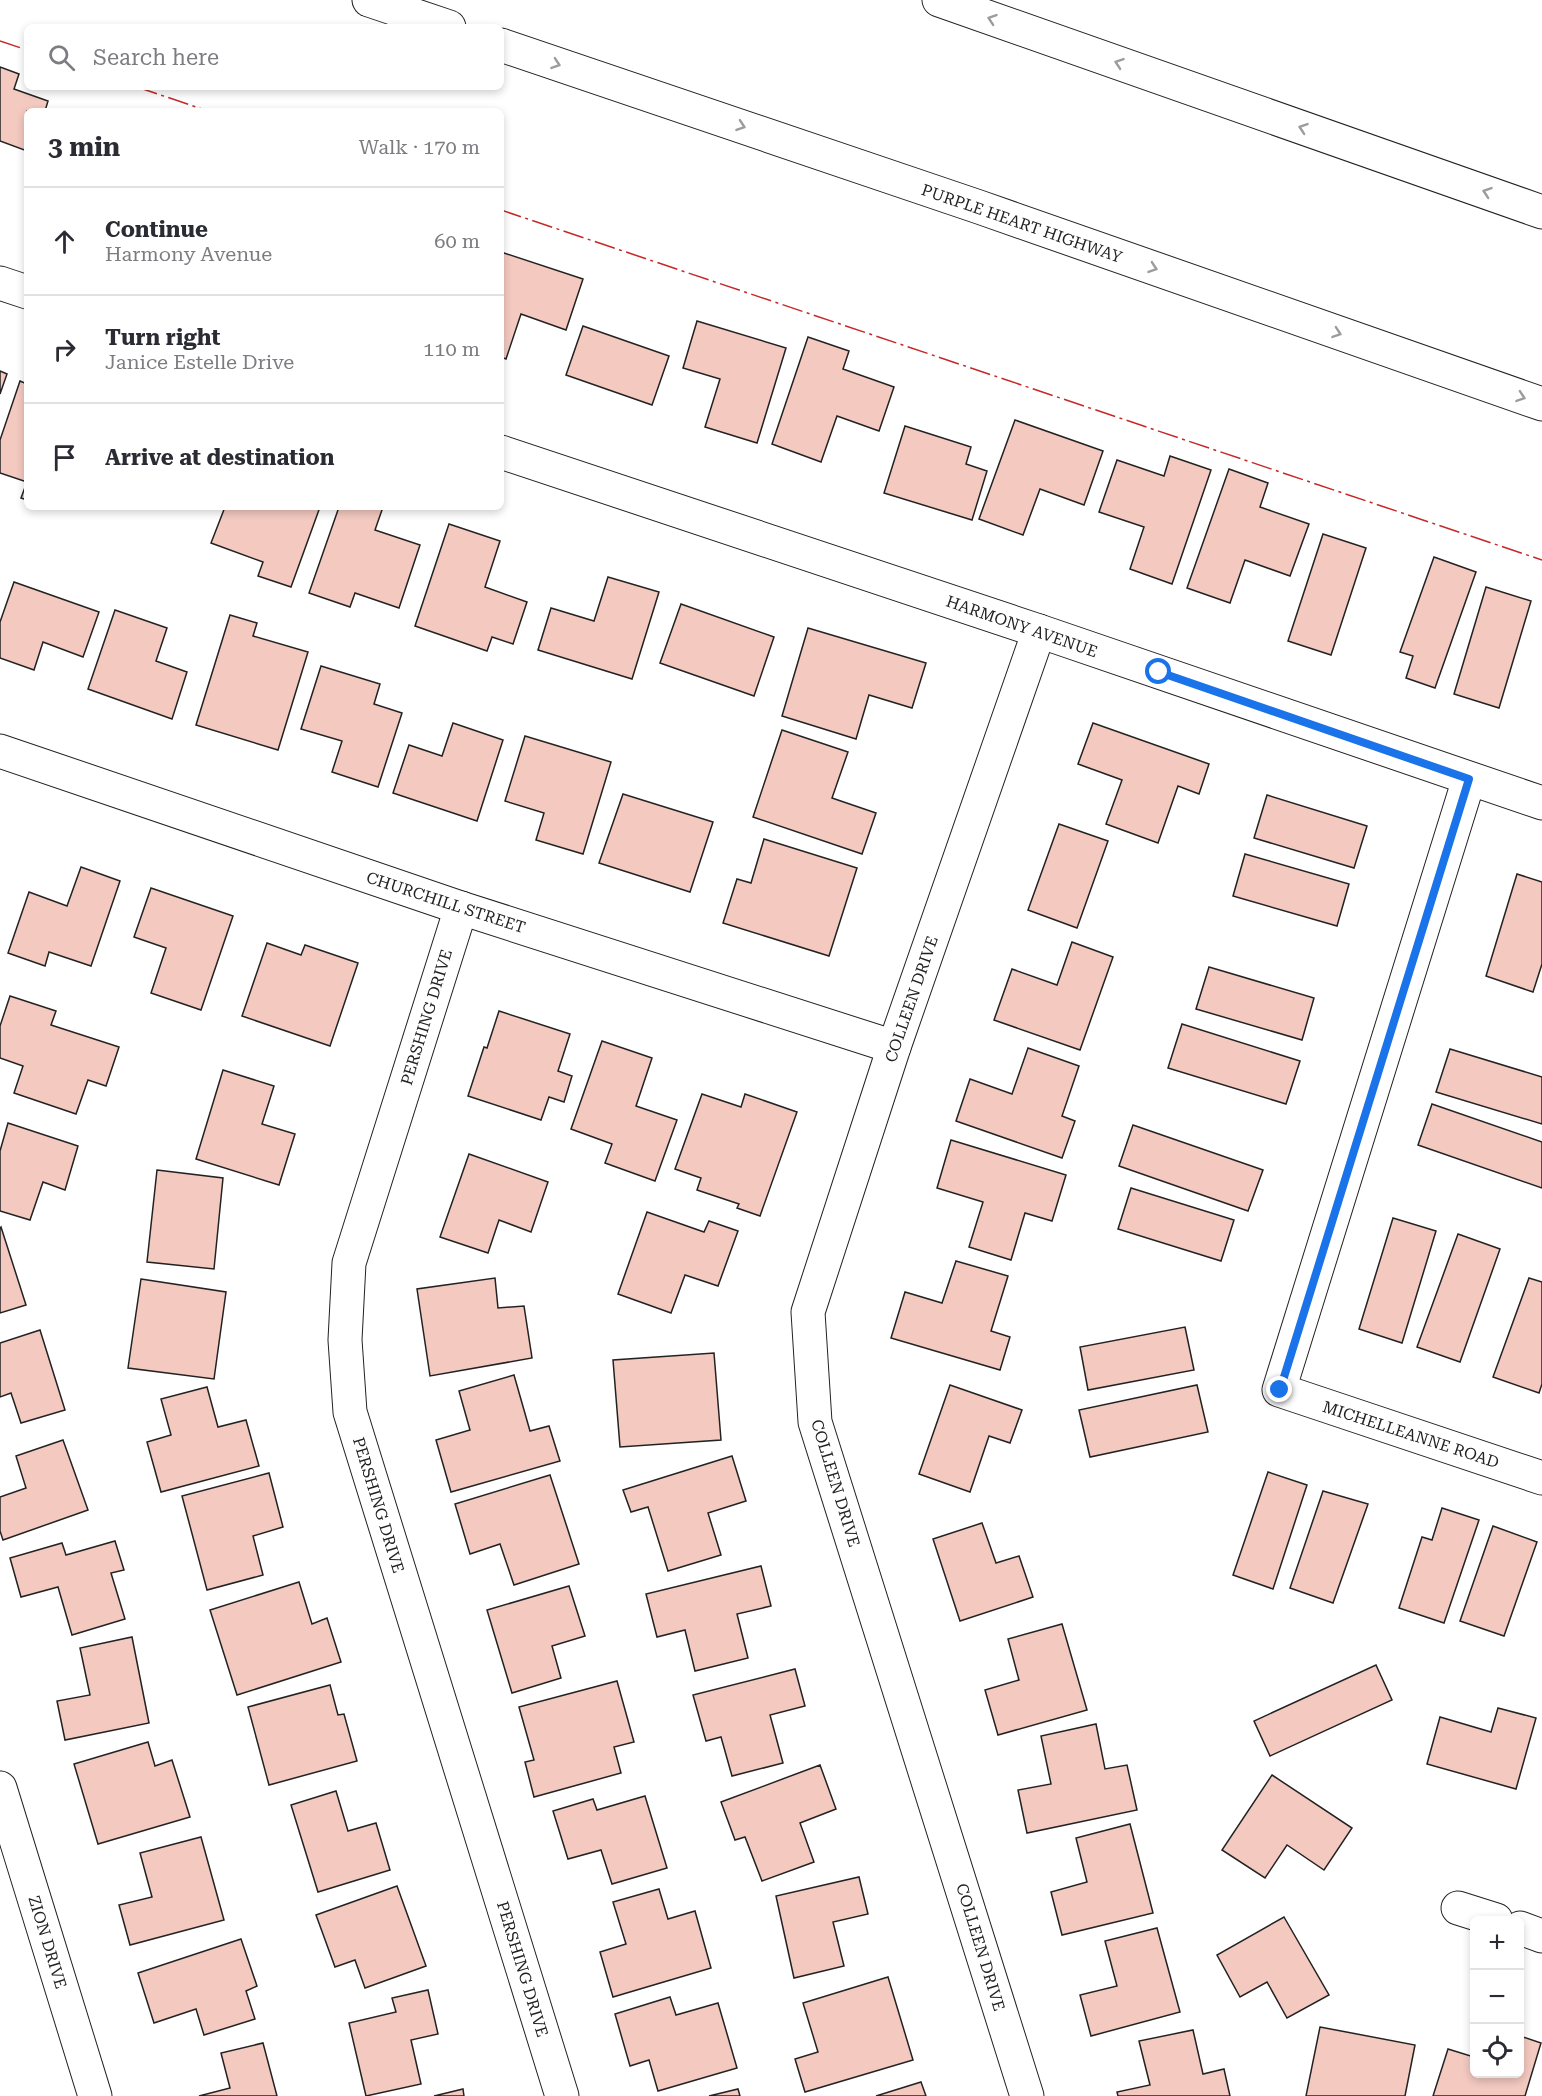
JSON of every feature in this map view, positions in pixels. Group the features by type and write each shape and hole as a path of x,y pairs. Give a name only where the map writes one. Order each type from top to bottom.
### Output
{"main road":[{"path":"369,0 439,24"},
{"path":"939,0 1542,212"},
{"name":"PURPLE HEART HIGHWAY","path":"504,46 979,207 1542,404"},
{"path":"0,283 24,291"},
{"name":"HARMONY AVENUE","path":"504,453 1039,631 1542,803"},
{"name":"COLLEEN DRIVE","path":"1027,2096 815,1422 808,1312 894,1047 1039,631"},
{"name":"CHURCHILL STREET","path":"0,751 460,908 894,1047"},
{"name":"MICHELLEANNE ROAD","path":"1469,779 1280,1390 1542,1478"},
{"name":"PERSHING DRIVE","path":"460,908 349,1263 345,1340 350,1412 562,2096"},
{"name":"ZION DRIVE","path":"0,1788 95,2096"},
{"path":"1458,1908 1483,1916"},
{"path":"1524,1929 1542,1936"}],"building":[{"path":"0,67 19,74 14,89 48,101 46,108 24,108 24,150 0,141"},
{"path":"504,253 583,279 566,330 521,314 506,359 504,358"},
{"path":"697,321 786,348 757,443 705,427 720,379 683,368"},
{"path":"583,326 669,356 652,405 566,375"},
{"path":"808,337 849,351 843,369 894,387 879,431 837,416 821,462 772,444"},
{"path":"0,371 7,374 0,394"},
{"path":"20,381 24,383 24,481 0,473 0,440"},
{"path":"1015,420 1103,451 1084,505 1040,489 1023,535 979,519"},
{"path":"905,426 971,447 966,464 987,471 972,520 884,493"},
{"path":"1170,456 1211,470 1172,584 1130,569 1144,527 1099,512 1117,460 1164,476"},
{"path":"1229,469 1268,483 1260,507 1309,524 1290,576 1245,560 1230,603 1187,588"},
{"path":"224,510 319,510 291,587 258,576 263,562 211,543"},
{"path":"338,510 382,510 375,530 420,545 399,608 355,593 350,607 309,593"},
{"path":"449,524 500,541 485,587 527,602 513,644 492,637 487,651 415,626"},
{"path":"1323,534 1366,548 1331,655 1288,641"},
{"path":"1434,557 1476,572 1435,688 1406,678 1413,656 1400,652"},
{"path":"608,577 659,592 632,679 538,650 551,608 594,621"},
{"path":"14,582 99,612 83,657 43,642 34,670 0,658 0,622"},
{"path":"1486,587 1531,601 1499,708 1454,694"},
{"path":"681,604 774,637 754,696 660,663"},
{"path":"115,610 167,628 156,661 187,672 172,719 88,689"},
{"path":"230,615 257,623 253,636 308,652 278,750 196,725"},
{"path":"808,628 926,663 912,708 869,695 856,739 782,716"},
{"path":"321,666 380,684 374,704 402,713 378,787 332,772 342,741 301,729"},
{"path":"453,723 503,740 477,821 393,793 409,745 442,756"},
{"path":"1093,723 1209,764 1199,794 1178,786 1158,843 1106,824 1122,780 1078,764"},
{"path":"782,730 848,752 832,798 876,813 862,854 753,817"},
{"path":"525,736 611,762 583,854 536,840 544,813 505,801"},
{"path":"623,794 713,822 690,892 599,863"},
{"path":"1267,795 1367,826 1354,868 1254,838"},
{"path":"1059,824 1108,841 1077,928 1028,910"},
{"path":"764,839 857,868 829,956 723,923 737,879 751,883"},
{"path":"1245,854 1349,884 1337,926 1233,896"},
{"path":"81,867 120,881 91,966 49,952 45,966 8,953 29,892 67,906"},
{"path":"1517,874 1542,882 1542,964 1533,992 1486,976"},
{"path":"151,888 233,916 201,1010 151,993 166,948 134,937"},
{"path":"1072,942 1113,957 1080,1050 994,1020 1012,969 1057,985"},
{"path":"267,943 301,955 305,945 358,963 330,1046 242,1016"},
{"path":"1209,967 1314,998 1302,1040 1196,1009"},
{"path":"10,996 56,1011 51,1025 119,1047 106,1086 88,1080 76,1114 14,1093 23,1066 0,1058 0,1026"},
{"path":"499,1011 570,1034 558,1071 572,1076 564,1102 549,1097 541,1120 468,1096"},
{"path":"1182,1024 1300,1061 1286,1104 1168,1068"},
{"path":"602,1041 652,1058 636,1106 677,1120 655,1181 605,1163 612,1144 571,1129"},
{"path":"1028,1048 1079,1066 1062,1116 1075,1121 1062,1158 956,1121 970,1079 1012,1094"},
{"path":"1450,1049 1542,1077 1542,1124 1436,1092"},
{"path":"223,1070 274,1086 262,1124 295,1134 279,1185 196,1159"},
{"path":"702,1094 741,1107 745,1094 797,1112 760,1216 737,1208 739,1204 697,1190 701,1178 675,1169"},
{"path":"1432,1104 1542,1142 1542,1188 1418,1145"},
{"path":"8,1123 78,1146 65,1190 43,1182 30,1220 0,1211 0,1151"},
{"path":"1133,1125 1263,1170 1248,1211 1119,1166"},
{"path":"951,1140 1066,1175 1052,1221 1025,1213 1011,1260 969,1247 983,1202 937,1188"},
{"path":"469,1154 548,1182 531,1232 499,1220 488,1253 440,1237"},
{"path":"157,1170 223,1178 214,1269 147,1262"},
{"path":"1131,1188 1234,1220 1221,1261 1118,1229"},
{"path":"647,1212 704,1232 709,1221 738,1231 718,1286 685,1275 671,1313 618,1294"},
{"path":"1393,1218 1436,1231 1402,1343 1359,1329"},
{"path":"0,1228 26,1305 0,1313"},
{"path":"1458,1234 1500,1249 1460,1362 1417,1347"},
{"path":"956,1261 1008,1276 991,1331 1010,1337 1000,1370 891,1338 905,1292 942,1303"},
{"path":"495,1278 498,1308 524,1306 532,1358 430,1376 417,1289"},
{"path":"1529,1278 1542,1282 1542,1384 1539,1393 1493,1377"},
{"path":"141,1279 226,1292 214,1379 128,1368"},
{"path":"1185,1327 1194,1370 1088,1390 1080,1347"},
{"path":"40,1330 65,1410 21,1423 11,1393 0,1397 0,1343"},
{"path":"714,1353 721,1440 620,1447 613,1360"},
{"path":"514,1375 530,1431 549,1426 560,1461 451,1492 436,1440 470,1430 459,1391"},
{"path":"950,1385 1022,1410 1010,1443 989,1436 970,1492 919,1474"},
{"path":"1197,1385 1208,1432 1090,1457 1079,1410"},
{"path":"207,1387 218,1427 246,1420 259,1466 161,1492 147,1442 171,1435 161,1399"},
{"path":"63,1440 88,1510 3,1540 0,1531 0,1497 26,1488 16,1456"},
{"path":"732,1456 746,1501 708,1513 721,1555 668,1571 648,1507 631,1512 623,1490"},
{"path":"1268,1472 1307,1485 1273,1589 1233,1575"},
{"path":"269,1473 283,1527 253,1536 263,1575 207,1590 182,1496"},
{"path":"550,1475 579,1564 514,1585 500,1544 470,1554 455,1504"},
{"path":"1323,1491 1368,1504 1333,1603 1290,1588"},
{"path":"1442,1508 1479,1520 1444,1623 1399,1608 1422,1537 1432,1540"},
{"path":"982,1523 996,1563 1019,1556 1033,1597 960,1621 933,1539"},
{"path":"1493,1526 1537,1542 1504,1636 1460,1621"},
{"path":"115,1541 124,1570 111,1573 125,1619 72,1635 58,1587 21,1597 10,1558 62,1543 66,1555"},
{"path":"761,1566 771,1606 737,1614 748,1658 695,1671 685,1630 657,1637 646,1594"},
{"path":"299,1582 312,1624 327,1618 341,1662 237,1695 210,1610"},
{"path":"569,1586 585,1636 552,1646 561,1678 512,1693 487,1610"},
{"path":"1062,1624 1087,1710 998,1735 985,1690 1019,1680 1008,1639"},
{"path":"132,1637 149,1723 65,1740 57,1701 90,1695 80,1648"},
{"path":"1376,1665 1392,1700 1270,1756 1254,1721"},
{"path":"795,1669 805,1706 770,1715 783,1763 732,1776 721,1737 706,1741 693,1695"},
{"path":"617,1681 634,1742 614,1747 621,1773 534,1797 525,1762 534,1760 519,1707"},
{"path":"330,1685 338,1715 344,1714 357,1761 269,1785 248,1707"},
{"path":"1498,1708 1536,1718 1516,1789 1427,1764 1440,1717 1491,1732"},
{"path":"1096,1724 1105,1769 1127,1765 1137,1810 1027,1833 1018,1790 1051,1784 1041,1736"},
{"path":"148,1742 155,1766 172,1760 190,1817 98,1844 74,1764"},
{"path":"820,1765 836,1809 800,1823 814,1862 762,1881 745,1837 735,1840 721,1802"},
{"path":"1272,1775 1352,1828 1324,1870 1287,1845 1265,1878 1222,1850"},
{"path":"336,1791 348,1831 376,1823 390,1870 318,1892 291,1805"},
{"path":"645,1796 667,1868 612,1884 601,1850 568,1859 553,1811 593,1799 597,1810"},
{"path":"1130,1824 1153,1913 1062,1935 1051,1892 1087,1882 1076,1838"},
{"path":"201,1837 224,1920 130,1945 119,1905 152,1897 140,1853"},
{"path":"859,1877 868,1914 833,1922 844,1966 794,1978 776,1896"},
{"path":"397,1886 426,1966 365,1988 355,1960 335,1967 316,1915"},
{"path":"659,1889 668,1919 695,1911 711,1968 613,1997 600,1952 626,1944 613,1902"},
{"path":"1284,1917 1329,1995 1287,2018 1267,1982 1240,1997 1217,1955"},
{"path":"1157,1928 1180,2012 1091,2036 1080,1995 1117,1986 1105,1941"},
{"path":"241,1939 257,1986 246,1991 255,2019 204,2035 196,2009 154,2023 138,1973"},
{"path":"888,1977 913,2060 805,2092 795,2059 818,2052 803,2003"},
{"path":"428,1990 438,2034 411,2040 421,2084 366,2096 349,2023 396,2012 392,1998"},
{"path":"670,1997 676,2015 718,2003 737,2068 658,2091 649,2060 630,2066 615,2014"},
{"path":"1320,2027 1415,2045 1405,2096 1306,2096"},
{"path":"1193,2030 1203,2074 1224,2069 1230,2096 1118,2096 1117,2092 1150,2085 1139,2041"},
{"path":"1524,2037 1541,2043 1525,2096 1433,2096 1448,2049 1470,2056 1470,2078 1524,2078"},
{"path":"263,2043 277,2096 199,2096 230,2088 221,2053"},
{"path":"921,2082 926,2096 876,2096"},
{"path":"463,2089 464,2096 434,2096"},
{"path":"738,2089 740,2096 709,2096"}],"power":[{"path":"0,41 24,49"},
{"path":"146,90 199,108"},
{"path":"504,211 1542,560"}],"route":[{"path":"1159,672 1469,779 1280,1390"}]}
